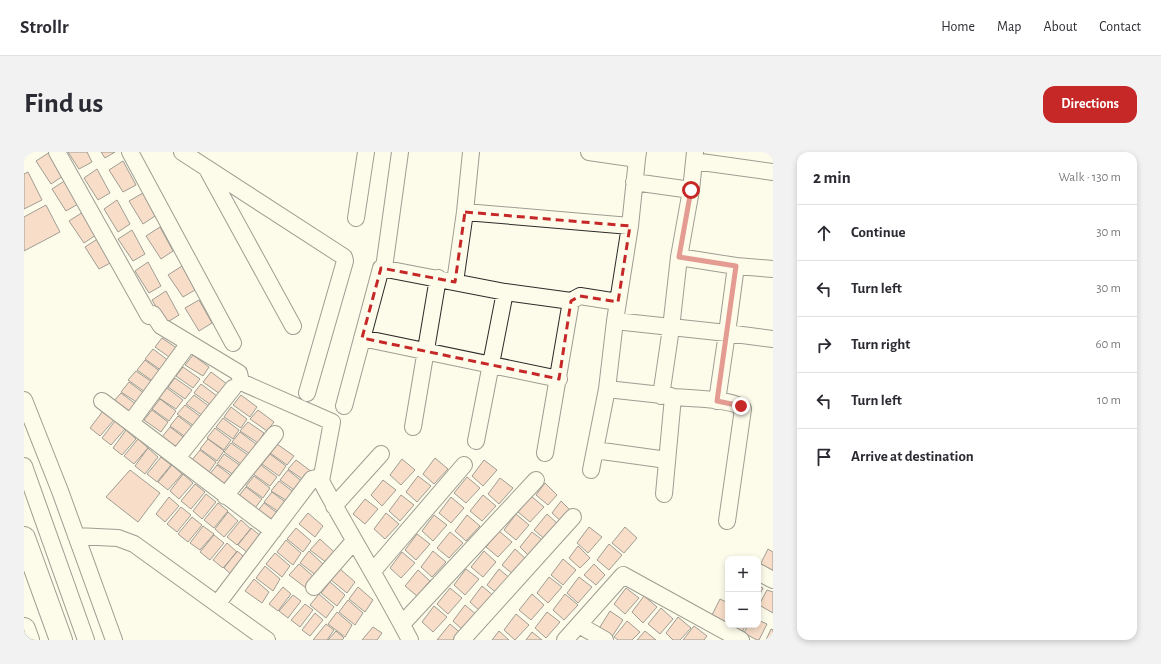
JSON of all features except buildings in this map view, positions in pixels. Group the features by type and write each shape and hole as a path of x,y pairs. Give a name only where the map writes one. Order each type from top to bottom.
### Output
{"highway":[{"path":"24,538 61,640"},
{"path":"24,629 28,640"}],"street":[{"path":"57,152 151,315 161,326 239,373 242,382 332,422 321,482"},
{"path":"130,152 234,343"},
{"path":"182,152 344,257 345,261 307,393"},
{"path":"356,218 366,152"},
{"path":"384,268 400,152"},
{"path":"455,282 465,212 471,152"},
{"path":"589,152 638,155 630,226 614,321 607,388 591,470"},
{"path":"664,494 668,460 667,396 671,328 679,257 691,190 695,157 773,172"},
{"path":"206,167 293,326"},
{"path":"634,182 691,190"},
{"path":"465,212 630,226"},
{"path":"679,257 736,266 773,269"},
{"path":"717,401 736,266"},
{"path":"344,406 379,270 384,268 505,292 571,301"},
{"path":"412,427 438,278"},
{"path":"476,442 505,292"},
{"path":"545,453 559,379 571,301 574,297 580,296 618,302"},
{"path":"614,321 773,339"},
{"path":"362,338 490,366 559,379"},
{"path":"131,422 184,350"},
{"path":"177,458 233,388"},
{"path":"607,388 717,401 741,406 744,409 727,521"},
{"path":"24,400 60,491 114,640"},
{"path":"102,401 273,531"},
{"path":"225,496 275,434"},
{"path":"594,450 668,460"},
{"path":"334,506 380,454"},
{"path":"373,571 464,465"},
{"path":"24,466 86,640"},
{"path":"218,603 312,479 316,478 321,482 354,541 373,571 410,640"},
{"path":"402,624 536,480"},
{"path":"462,640 573,517"},
{"path":"76,536 118,538 134,544 218,603 267,640"},
{"path":"314,587 354,541"},
{"path":"761,574 773,580"},
{"path":"565,640 623,575 741,640"},
{"path":"579,624 605,640"}],"highlighted area":[{"path":"465,212 630,226 618,302 580,296 571,301 559,379 362,338 381,268 455,282"}],"route":[{"path":"691,190 679,257 736,266 717,401 741,406"}]}
